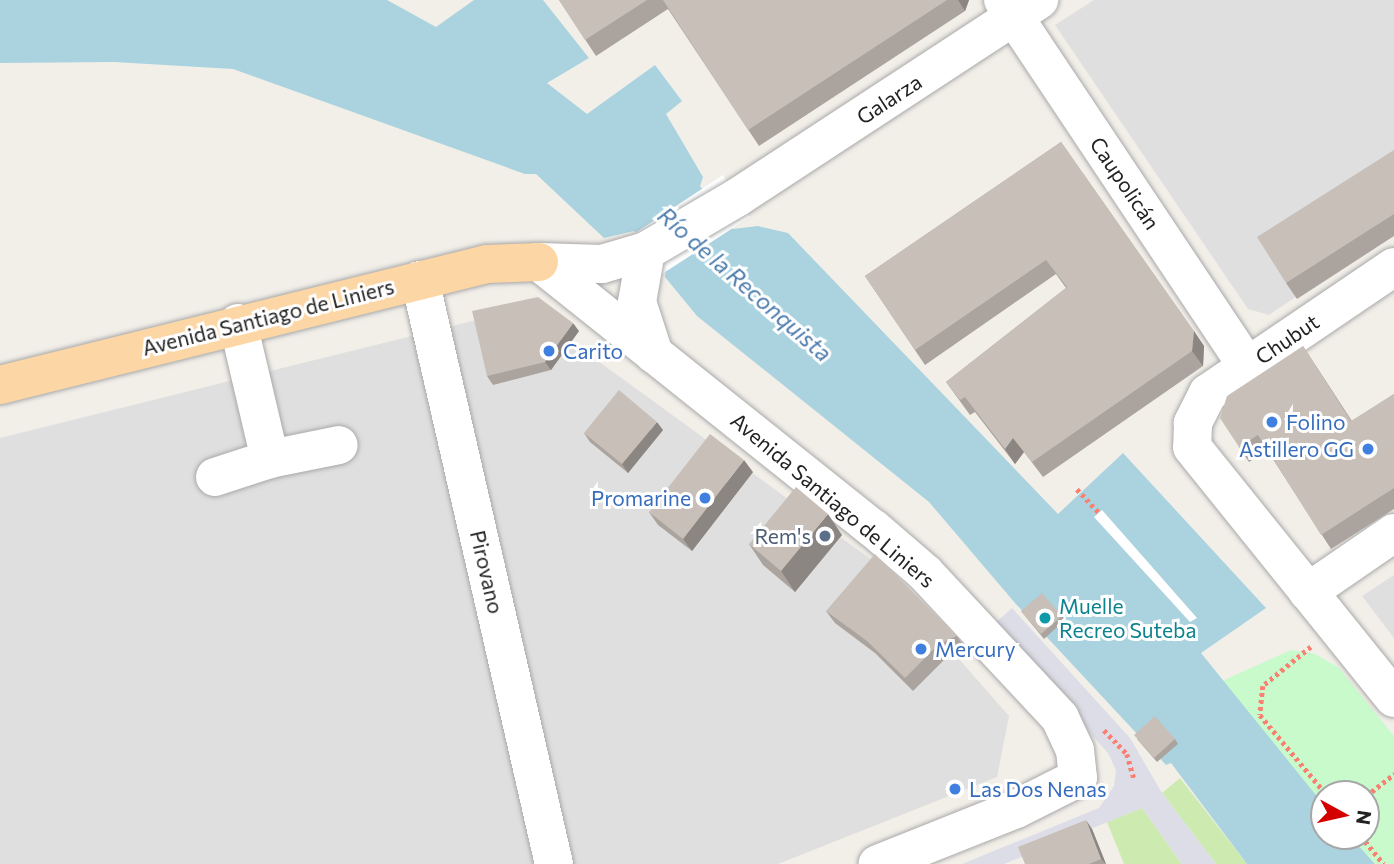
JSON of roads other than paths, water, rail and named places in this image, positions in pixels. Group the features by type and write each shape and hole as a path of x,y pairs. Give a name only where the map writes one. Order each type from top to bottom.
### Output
{"main road":[{"name":"Avenida Santiago de Liniers","path":"0,385 238,323 487,264 539,261"}],"street":[{"name":"Galarza","path":"646,251 738,197 1019,6"},
{"name":"Caupolicán","path":"1019,6 1247,366"},
{"name":"Avenida Santiago de Liniers","path":"539,261 602,264 646,251"},
{"path":"646,251 637,302 654,354"},
{"name":"Avenida Santiago de Liniers","path":"539,261 925,573 1060,718 1075,750 1078,778 1016,809 878,864"},
{"name":"Chubut","path":"1308,592 1192,447 1193,423 1208,393 1394,267"},
{"name":"Pirovano","path":"420,280 554,864"},
{"path":"238,323 270,459"},
{"path":"215,477 270,459 340,445"},
{"path":"1394,533 1308,592 1394,698"}],"water":[{"name":"Río de la Reconquista","path":"0,0 387,0 436,27 474,0 543,0 589,58 547,83 587,114 655,65 682,101 666,114 703,177 700,186 733,229 758,226 788,233 1058,514 1123,453 1266,608 1201,653 1310,788 1310,850 1362,850 1375,864 1247,864 1171,763 1166,765 1015,603 929,502 697,316 665,277 666,263 634,231 604,238 536,174 525,174 233,69 114,62 0,63"}],"place":[{"name":"Carito","path":"549,351"},
{"name":"Folino","path":"1272,422"},
{"name":"Astillero GG","path":"1368,449"},
{"name":"Promarine","path":"705,498"},
{"name":"Rem's","path":"825,536"},
{"name":"Muelle Recreo Suteba","path":"1045,618"},
{"name":"Mercury","path":"921,649"},
{"name":"Las Dos Nenas","path":"955,789"}]}
